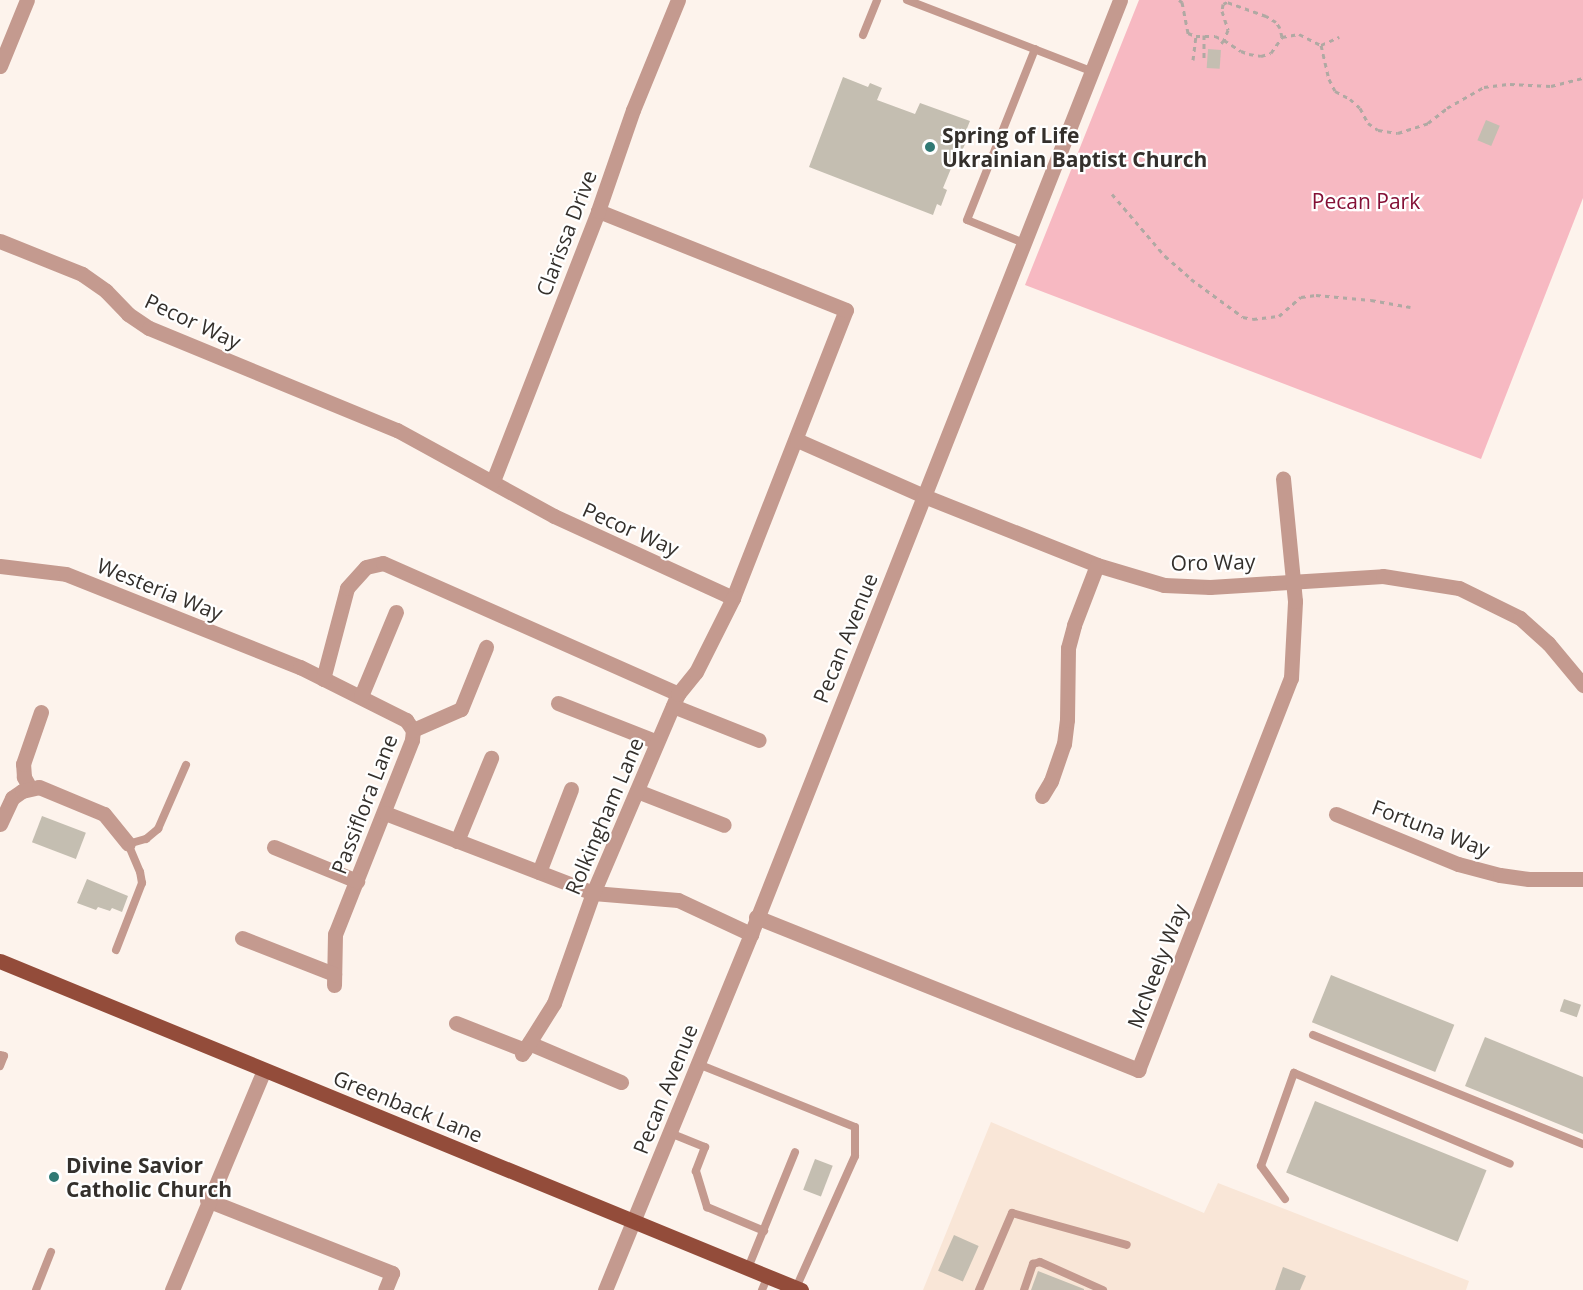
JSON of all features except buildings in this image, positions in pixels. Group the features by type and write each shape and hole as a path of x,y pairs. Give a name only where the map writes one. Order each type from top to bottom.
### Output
{"main road":[{"name":"Greenback Lane","path":"0,961 748,1268 765,1283 799,1289"}],"street":[{"path":"0,66 27,0"},
{"name":"Clarissa Drive","path":"493,481 598,211 633,110 678,0"},
{"name":"Pecan Avenue","path":"605,1290 635,1222 751,934 756,916 1119,0"},
{"path":"598,211 846,310 797,440 733,598"},
{"name":"Pecor Way","path":"0,241 82,274 106,291 128,314 149,328 397,430 554,516 733,598"},
{"name":"Oro Way","path":"797,440 924,496 1097,565 1164,585 1191,587 1383,576 1459,588 1520,618 1548,643 1582,682"},
{"name":"McNeely Way","path":"756,916 1138,1070 1288,689 1293,666 1295,601 1283,479"},
{"path":"323,679 347,588 366,567 383,563 759,740"},
{"path":"1042,796 1051,781 1064,744 1067,720 1068,648 1074,625 1097,565"},
{"name":"Westeria Way","path":"0,566 66,574 300,667"},
{"name":"Rolkingham Lane","path":"526,1049 554,1004 593,893 676,700 696,672 733,598"},
{"path":"361,696 396,612"},
{"path":"413,730 461,709 486,647"},
{"name":"Passiflora Lane","path":"242,938 334,980 335,934 385,813 412,740 413,730 401,716 300,667"},
{"path":"558,703 657,742"},
{"path":"30,788 24,777 23,764 41,712"},
{"path":"457,841 491,758"},
{"path":"0,824 12,798 30,788 47,788 104,814 128,844"},
{"path":"538,872 571,789"},
{"path":"637,790 724,825"},
{"path":"385,813 593,893 678,900 751,934"},
{"name":"Fortuna Way","path":"1336,814 1458,864 1500,875 1529,879 1583,879"},
{"path":"274,848 357,881"},
{"path":"456,1023 621,1082"},
{"path":"172,1290 207,1200 264,1070"},
{"path":"207,1200 392,1273 385,1290"}],"lane":[{"path":"863,35 877,0"},
{"path":"907,0 1091,71"},
{"path":"1024,243 967,220 1035,49"},
{"path":"116,950 142,884 140,872 128,844 146,839 158,829 186,765"},
{"path":"1313,1035 1583,1144"},
{"path":"0,1055 4,1056 0,1066"},
{"path":"698,1064 855,1126 855,1156 799,1289"},
{"path":"1285,1199 1262,1166 1294,1073 1510,1164"},
{"path":"670,1133 705,1147 696,1171 706,1207 764,1231"},
{"path":"748,1268 795,1152"},
{"path":"979,1290 1012,1213 1127,1245"},
{"path":"36,1290 51,1252"},
{"path":"1024,1290 1033,1264 1040,1262 1103,1290"}],"path":[{"path":"1179,0 1182,2 1188,33 1224,40 1241,51 1260,56 1271,52 1282,36 1299,34 1321,45"},
{"path":"1219,46 1228,30 1222,11 1223,4 1227,2 1276,21 1282,36"},
{"path":"1204,35 1204,58"},
{"path":"1194,60 1196,36"},
{"path":"1321,45 1339,37"},
{"path":"1321,45 1329,79 1335,91 1350,99 1360,108 1368,123 1378,130 1398,133 1428,123 1447,108 1484,87 1510,84 1551,86 1583,78"},
{"path":"1112,194 1165,256 1191,279 1243,316 1253,319 1279,316 1301,297 1316,295 1371,300 1410,307"}],"shaded area":[{"path":"991,1122 1204,1213 1218,1183 1469,1281 1466,1290 923,1290"}],"green space":[{"name":"Pecan Park","path":"1139,0 1583,0 1583,198 1481,459 1025,285"}],"place":[{"name":"Spring of Life Ukrainian Baptist Church","path":"930,147"},
{"name":"Divine Savior Catholic Church","path":"54,1177"}]}
